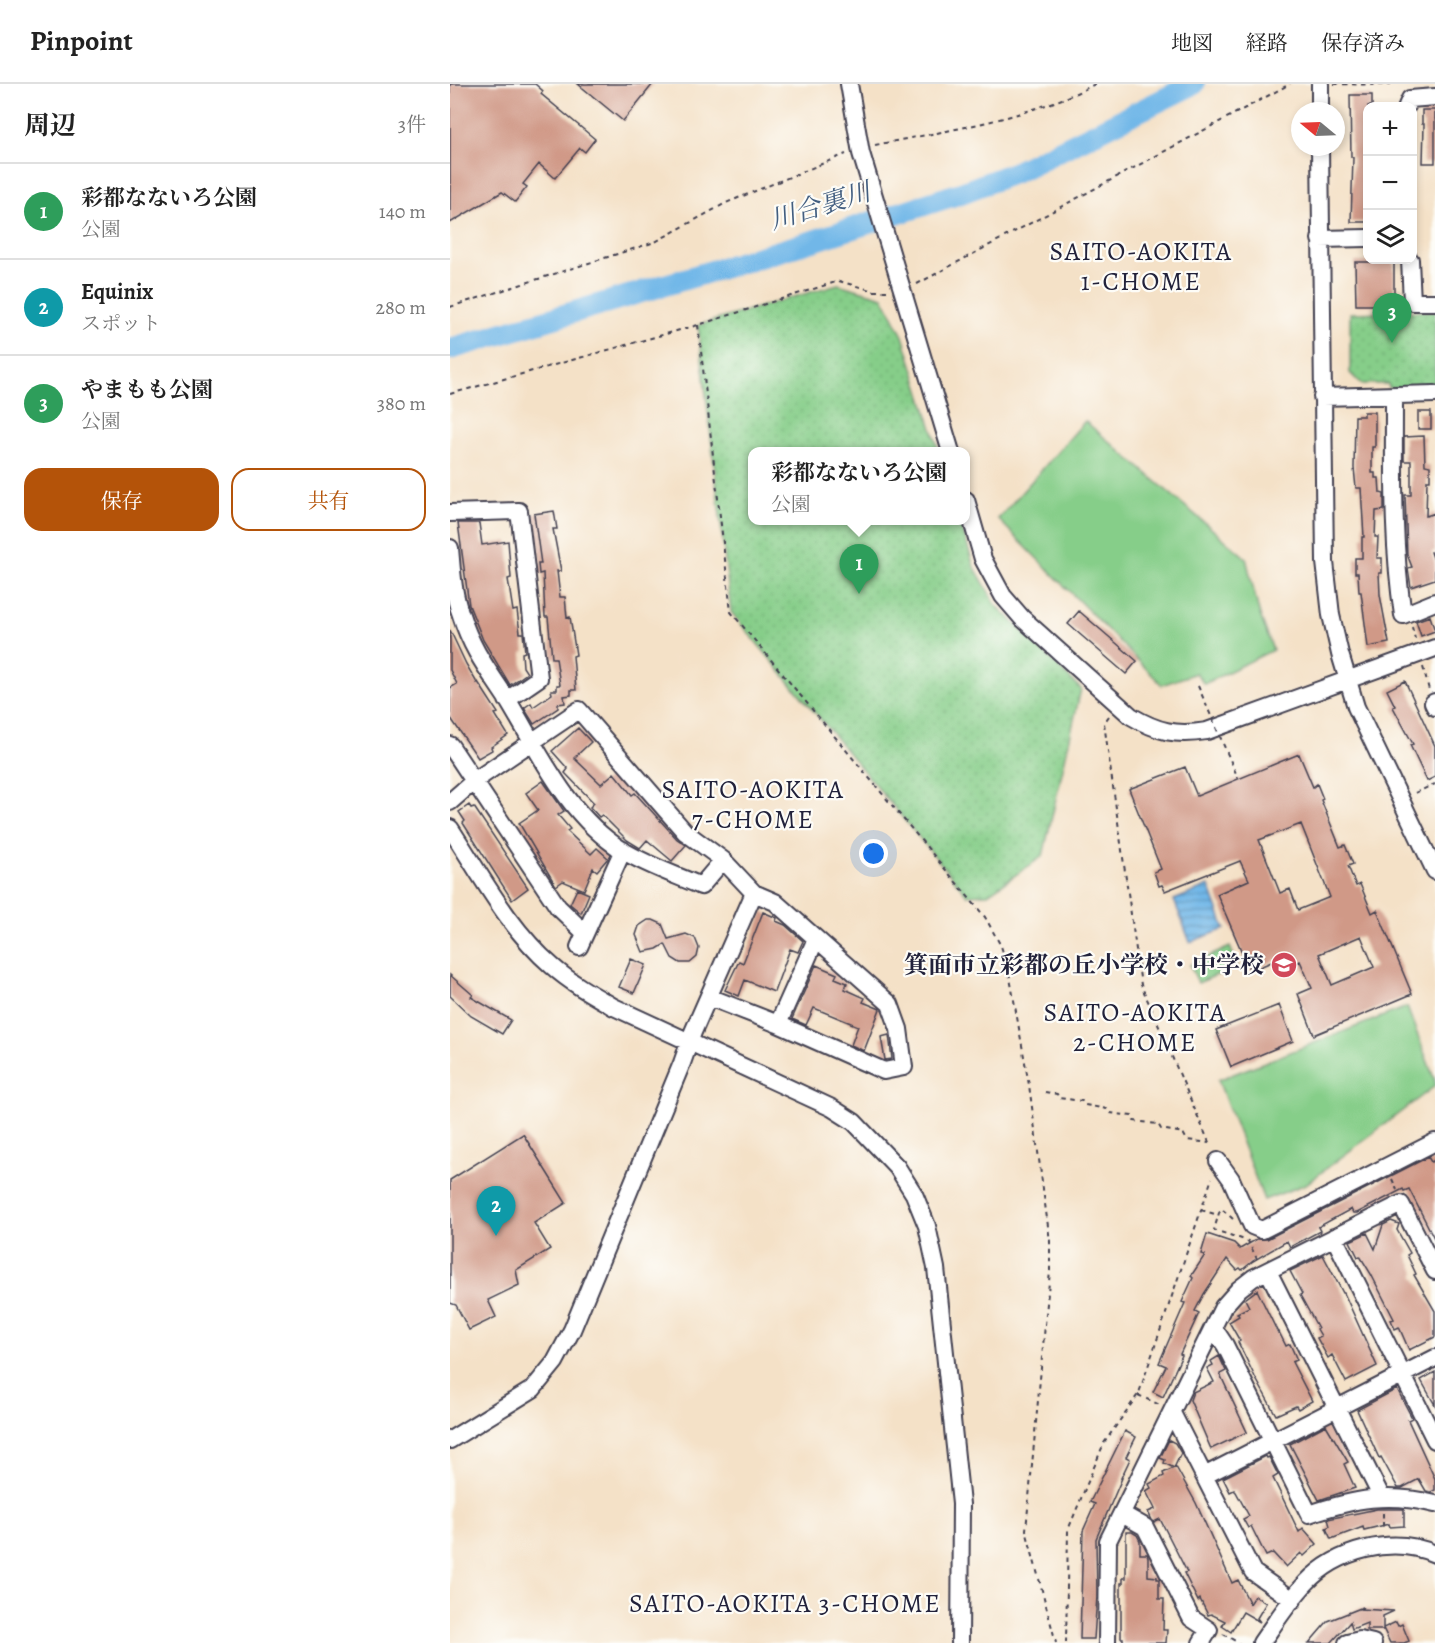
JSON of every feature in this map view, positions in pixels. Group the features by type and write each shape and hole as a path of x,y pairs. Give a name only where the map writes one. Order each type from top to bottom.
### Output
{"street":[{"path":"849,84 861,151 950,447"},
{"path":"1320,84 1320,102"},
{"path":"1409,102 1410,99 1435,97"},
{"path":"1320,156 1325,562 1330,615 1356,707 1435,871"},
{"path":"1320,238 1363,238"},
{"path":"1410,264 1412,302 1435,302"},
{"path":"1322,397 1435,394"},
{"path":"1394,396 1395,535 1397,575 1403,615 1435,602"},
{"path":"450,513 519,511 539,678 507,700"},
{"path":"970,514 983,559 1003,596 1030,626 1131,716 1148,726 1163,731 1185,734 1207,731 1435,648"},
{"path":"450,548 453,582 460,613 474,649 531,743 582,816 622,850 701,886 723,860"},
{"path":"450,802 474,781 579,710 685,832 723,860 754,893 775,903 890,1004 899,1029 904,1067 884,1071 778,1024 709,997"},
{"path":"450,745 582,940 622,850"},
{"path":"450,828 511,919 531,945 552,966 584,990 614,1007 805,1094 854,1122 897,1167 914,1194 927,1227 936,1268 958,1461 962,1546 960,1643"},
{"path":"450,1440 533,1389 555,1362 572,1330 690,1041 754,893"},
{"path":"778,1024 816,939"},
{"path":"1218,1161 1231,1179 1252,1226 1262,1230 1435,1142"},
{"path":"1107,1643 1108,1541 1122,1514 1166,1410 1222,1307 1239,1289 1266,1272 1401,1204 1435,1271"},
{"path":"1334,1237 1435,1440"},
{"path":"1266,1272 1337,1408 1382,1502"},
{"path":"1213,1327 1225,1346 1309,1514 1365,1498 1382,1502 1420,1500 1435,1504"},
{"path":"1204,1476 1435,1358"},
{"path":"1166,1410 1204,1476 1253,1572 1293,1600"},
{"path":"1122,1514 1145,1527 1191,1618 1209,1630 1201,1643"},
{"path":"1261,1643 1305,1584 1317,1572 1335,1560 1368,1548 1397,1546 1408,1546 1435,1554"},
{"path":"1347,1643 1360,1640 1373,1643"}],"path":[{"path":"450,307 655,242 726,203 816,165 861,151 1013,116 1075,94 1095,84"},
{"path":"1330,84 1391,85"},
{"path":"698,325 731,612 985,917 1001,946 1009,972 1029,1085 1050,1241 1050,1271 1026,1530 1056,1643"},
{"path":"1423,667 1434,704"},
{"path":"1198,686 1238,778"},
{"path":"1066,1643 1068,1530 1104,1443 1138,1395 1218,1161 1141,985 1104,723 1113,711"},
{"path":"1415,793 1435,784"},
{"path":"1045,1092 1057,1094 1059,1098 1082,1101 1085,1106 1107,1109 1110,1113 1132,1116 1134,1121 1158,1124 1161,1129 1183,1133 1187,1140 1209,1143"},
{"path":"1388,1172 1399,1194"},
{"path":"1232,1218 1222,1209 1214,1230 1248,1241 1266,1272"},
{"path":"1201,1210 1218,1215"},
{"path":"1138,1395 1166,1410"},
{"path":"1382,1502 1384,1534"},
{"path":"1218,1630 1239,1643"}],"green space":[{"path":"838,284 883,297 903,336 938,447 748,447 748,525 961,525 973,564 996,605 1081,689 1043,856 988,894 967,895 731,612 698,325"},
{"path":"1435,311 1435,388 1389,388 1388,384 1361,384 1350,373 1350,313"},
{"path":"1085,421 1246,558 1259,612 1273,650 1204,684 1196,673 1162,685 998,519"},
{"path":"1230,947 1238,966 1198,983 1190,965"},
{"path":"1407,1007 1435,1086 1306,1184 1264,1200 1218,1080"}],"water":[{"path":"1209,886 1225,929 1190,942 1174,900"}],"building":[{"path":"450,84 535,84 543,91 541,94 595,139 585,152 580,148 555,178 539,164 523,184 527,187 515,202 502,192 450,223"},
{"path":"578,84 653,84 623,121"},
{"path":"1350,95 1372,95 1372,102 1363,102 1363,222 1351,222 1353,157 1351,157"},
{"path":"1422,110 1435,110 1435,163 1423,163"},
{"path":"1355,262 1394,264 1394,296 1400,296 1400,308 1356,305"},
{"path":"1364,412 1375,412 1372,473 1375,473 1375,478 1379,478 1380,493 1384,494 1384,510 1376,511 1375,537 1378,537 1377,558 1382,558 1382,573 1379,573 1380,595 1389,643 1368,647 1358,573 1355,573 1355,558 1362,558 1362,537 1364,537 1361,488 1356,488 1354,468 1355,416 1364,416"},
{"path":"1418,412 1431,412 1431,429 1418,429"},
{"path":"1424,436 1425,465 1430,466 1430,480 1427,480 1426,516 1435,513 1435,551 1431,552 1435,563 1435,579 1411,587 1408,568 1412,567 1407,554 1405,495 1411,495 1411,461 1404,461 1404,437"},
{"path":"554,511 557,529 553,529 561,571 557,571 560,597 565,597 567,618 570,617 576,655 573,656 576,690 571,690 571,695 564,696 565,703 558,704 558,708 534,724 524,708 531,703 533,707 552,694 551,690 557,690 557,685 560,685 556,658 552,658 548,617 545,617 543,573 539,574 538,564 541,564 534,514"},
{"path":"458,523 479,523 482,545 508,541 511,578 508,579 513,611 517,610 520,633 523,633 525,652 522,653 523,667 527,673 510,685 483,640 469,605"},
{"path":"1079,611 1137,661 1126,674 1068,624"},
{"path":"1430,616 1435,631 1421,636 1416,621"},
{"path":"450,630 466,664 498,713 495,714 508,735 491,747 492,750 478,758 450,717 450,688 457,684 450,670"},
{"path":"1405,681 1435,746 1435,777 1427,781 1410,745 1413,744 1393,707 1395,706 1387,690"},
{"path":"578,728 591,742 574,758 601,784 614,773 632,795 635,793 677,839 686,845 672,861 647,840 640,848 627,840 602,815 599,817 590,807 594,803 565,773 568,769 552,751"},
{"path":"1299,754 1313,787 1317,784 1340,847 1345,845 1353,864 1348,866 1356,886 1360,884 1372,913 1377,910 1412,994 1314,1035 1298,994 1312,988 1300,961 1285,968 1281,958 1250,971 1217,894 1249,880 1240,861 1165,891 1162,885 1159,886 1154,872 1161,869 1129,789 1185,767 1197,796","holes":["1301,824 1330,897 1298,910 1290,889 1280,893 1259,840","1361,936 1374,967 1332,985 1319,954"]},
{"path":"543,781 564,811 558,815 570,829 567,831 591,854 597,848 608,858 597,871 593,868 584,890 563,881 556,886 519,823 538,810 526,793"},
{"path":"469,805 471,808 474,807 528,888 512,900 463,823 465,821 459,812"},
{"path":"577,889 589,894 581,913 570,904"},
{"path":"763,912 777,918 776,921 785,925 803,941 798,952 790,949 774,992 745,980 739,996 725,990 739,961 743,963"},
{"path":"648,920 662,924 668,939 686,934 695,938 699,948 697,957 690,963 680,963 672,958 665,944 657,949 643,952 636,935 639,926"},
{"path":"631,959 646,965 634,993 619,987"},
{"path":"816,965 837,974 835,978 847,983 845,989 865,998 863,1002 880,1009 864,1051 851,1045 858,1026 814,1008 806,1025 792,1019"},
{"path":"450,975 473,995 471,997 511,1020 502,1034 471,1016 450,996"},
{"path":"1279,1005 1293,1041 1231,1067 1216,1030"},
{"path":"889,1035 892,1059 885,1060 881,1037"},
{"path":"523,1134 566,1203 534,1223 550,1249 516,1270 519,1285 488,1300 496,1317 469,1330 456,1305 450,1303 450,1180"},
{"path":"1428,1157 1431,1162 1435,1160 1435,1240 1409,1189 1404,1191 1403,1189 1357,1213 1353,1213 1351,1209 1318,1227 1320,1231 1290,1247 1287,1241 1242,1270 1240,1268 1237,1270 1227,1259 1195,1311 1199,1313 1163,1397 1153,1392 1166,1366 1159,1363 1185,1303 1182,1302 1193,1278 1191,1276 1205,1255 1201,1254 1207,1234 1234,1243 1240,1249 1257,1239 1267,1239"},
{"path":"1391,1221 1399,1224 1397,1230 1410,1253 1407,1255 1416,1274 1414,1275 1435,1311 1435,1337 1409,1350 1399,1327 1395,1329 1391,1320 1394,1319 1371,1274 1360,1256 1358,1257 1350,1241 1367,1233 1375,1249 1383,1225"},
{"path":"1323,1255 1344,1293 1377,1366 1346,1382 1332,1355 1328,1358 1317,1338 1321,1336 1318,1328 1290,1271"},
{"path":"1257,1290 1278,1333 1286,1346 1290,1344 1297,1360 1292,1362 1312,1401 1298,1409 1296,1406 1276,1415 1229,1322 1239,1316 1237,1313 1249,1307 1245,1299"},
{"path":"1219,1356 1226,1371 1220,1374 1247,1432 1211,1449 1190,1400 1193,1392 1214,1382 1207,1368 1213,1365 1211,1361"},
{"path":"1435,1372 1435,1405 1421,1380"},
{"path":"1397,1389 1412,1418 1408,1420 1435,1479 1435,1490 1431,1492 1426,1491 1419,1479 1398,1488 1381,1457 1379,1458 1357,1410"},
{"path":"1326,1425 1348,1462 1344,1464 1355,1488 1319,1500 1290,1444"},
{"path":"1125,1431 1136,1437 1126,1457 1130,1459 1096,1539 1097,1596 1094,1639 1080,1639 1083,1531 1095,1504 1090,1502"},
{"path":"1169,1440 1175,1443 1181,1453 1174,1468 1160,1458"},
{"path":"1266,1456 1269,1457 1278,1475 1273,1478 1299,1532 1303,1528 1317,1544 1304,1556 1301,1553 1286,1567 1273,1553 1266,1556 1251,1526 1248,1528 1243,1519 1249,1516 1236,1492 1234,1490 1230,1492 1223,1478"},
{"path":"1176,1467 1196,1503 1232,1583 1238,1580 1250,1604 1255,1596 1266,1603 1257,1618 1260,1622 1243,1612 1231,1632 1222,1626 1225,1621 1211,1614 1208,1615 1184,1573 1187,1572 1160,1519 1154,1522 1152,1520 1148,1512 1155,1509 1146,1491 1151,1488 1149,1484 1164,1476 1163,1473"},
{"path":"1377,1509 1404,1509 1404,1526 1390,1527 1389,1524 1364,1530 1363,1527 1331,1539 1326,1528 1330,1526 1328,1519"},
{"path":"1126,1532 1137,1535 1140,1541 1140,1554 1147,1554 1148,1576 1159,1579 1159,1599 1164,1599 1163,1630 1167,1630 1166,1643 1123,1643 1123,1638 1121,1638 1121,1583 1123,1583 1123,1578 1126,1578"},
{"path":"1363,1607 1361,1609 1394,1611 1383,1616 1383,1630 1367,1630 1367,1623 1352,1629 1350,1622 1331,1643 1309,1643 1328,1621"},
{"path":"1396,1622 1398,1626 1402,1624 1409,1641 1390,1643 1383,1628"}],"waterway":[{"name":"川合裏川","path":"450,349 813,241 961,193 1016,172 1194,84"}],"place":[{"name":"やまもも公園","path":"1392,343"},
{"name":"彩都なないろ公園","path":"859,594"},
{"name":"箕面市立彩都の丘小学校・中学校","path":"1284,965"},
{"name":"Equinix","path":"496,1236"}],"district":[{"name":"SAITO-AOKITA 1-CHOME","path":"1141,266"},
{"name":"SAITO-AOKITA 7-CHOME","path":"753,804"},
{"name":"SAITO-AOKITA 2-CHOME","path":"1135,1027"},
{"name":"SAITO-AOKITA 3-CHOME","path":"785,1603"}]}
